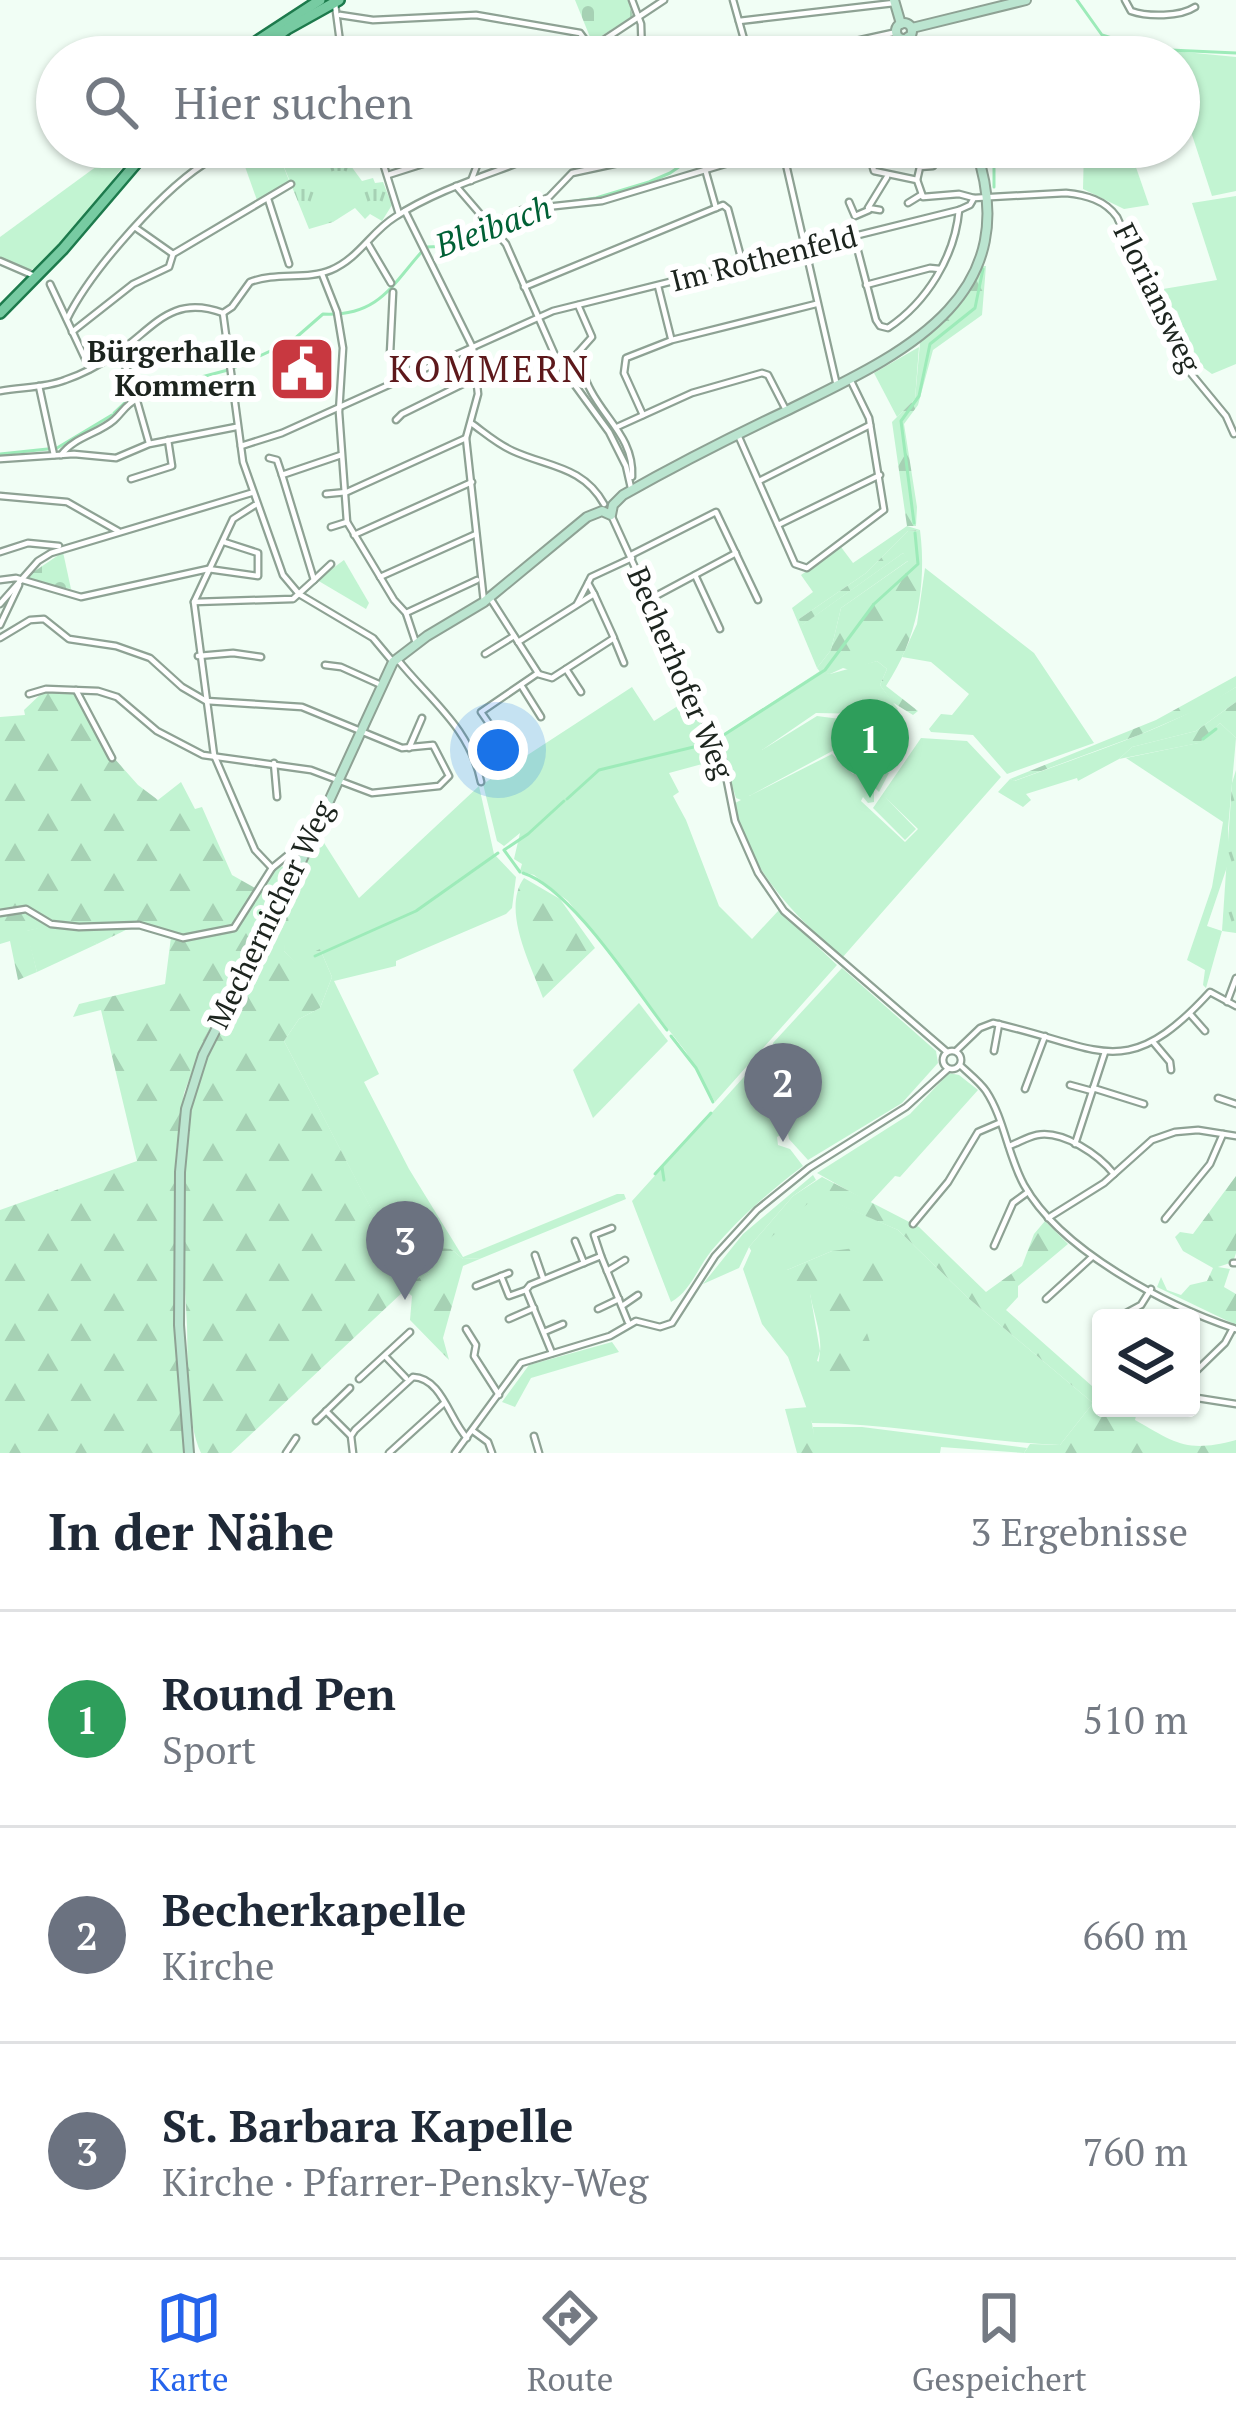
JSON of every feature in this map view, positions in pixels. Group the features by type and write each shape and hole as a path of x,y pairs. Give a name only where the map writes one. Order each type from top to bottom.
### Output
{"main road":[{"path":"265,36 320,0"},
{"path":"281,36 336,1"},
{"path":"0,313 132,168"}],"street":[{"path":"632,0 640,36"},
{"path":"610,36 664,0"},
{"path":"734,0 743,36"},
{"path":"867,36 899,28 910,33 1026,0"},
{"path":"1125,0 1131,11 1141,14 1186,13 1195,7"},
{"path":"336,1 341,36"},
{"path":"740,21 894,1 899,28"},
{"path":"340,15 373,20 476,15 582,36"},
{"path":"67,319 81,293 194,168"},
{"path":"386,168 402,213 473,348 478,394 466,438 480,579 487,600 547,680 614,638"},
{"path":"388,175 411,168"},
{"path":"471,181 475,168"},
{"path":"223,313 250,282 290,269 322,274 338,267 402,213 504,168"},
{"path":"494,226 549,197 572,173 596,168"},
{"path":"501,236 510,224 543,208 616,197 708,168"},
{"path":"786,168 837,386"},
{"path":"872,168 886,176 917,180"},
{"path":"920,168 921,195 974,198"},
{"name":"Mechernicher Weg","path":"190,1453 179,1306 180,1172 186,1109 218,1022 306,851 395,660 487,600 576,524 608,509 631,486 837,386 914,343 956,303 979,256 986,216 980,168"},
{"path":"705,169 716,208"},
{"path":"868,210 886,176"},
{"path":"72,332 133,284 170,267 173,254 291,184"},
{"path":"456,186 501,236 569,382 621,453 631,486"},
{"name":"Floriansweg","path":"986,196 1080,194 1112,209 1184,364 1226,416 1234,434"},
{"path":"908,203 921,195"},
{"name":"Im Rothenfeld","path":"241,446 282,433 539,318 967,208 974,198 986,196"},
{"path":"268,199 290,269"},
{"path":"849,202 855,216 880,210"},
{"path":"524,287 723,206 728,209 742,263"},
{"path":"854,236 877,324 888,328 913,307 940,269 951,248 958,210"},
{"path":"136,229 173,254"},
{"path":"368,244 391,284"},
{"path":"0,261 37,277"},
{"path":"866,285 940,269"},
{"path":"322,274 337,313 344,370 338,408 347,522 406,613 416,643"},
{"path":"50,284 89,369"},
{"path":"658,286 672,340"},
{"path":"393,292 390,354 414,375"},
{"path":"643,415 622,365 626,358 672,340 816,304"},
{"path":"578,305 592,337 576,355 592,393 631,453 631,486"},
{"path":"0,391 39,386 89,369 117,353 160,317 182,308 204,307 223,313"},
{"path":"223,313 251,493 283,575 299,594 374,638 455,722 474,755 481,782"},
{"path":"117,353 129,373 149,444"},
{"path":"617,427 692,392 762,373 768,375 786,410"},
{"path":"396,420 475,378"},
{"path":"738,435 795,564 807,568 883,514 870,425 850,379"},
{"path":"39,386 55,452"},
{"path":"55,452 112,422 136,396"},
{"name":"Becherhofer Weg","path":"471,423 516,453 571,470 594,489 608,509 724,761 735,821 758,874 784,910 985,1090 1028,1192 1048,1218 1092,1257 1234,1329"},
{"path":"758,481 870,425"},
{"path":"0,459 55,452 116,458 149,444 238,426"},
{"path":"326,494 342,492 466,438"},
{"path":"131,479 172,466 168,440"},
{"path":"282,475 340,455"},
{"path":"269,458 274,457 282,475 314,580"},
{"path":"778,525 880,475"},
{"path":"354,535 472,482"},
{"path":"0,604 38,561 65,547 251,493"},
{"path":"0,496 67,502 118,531"},
{"path":"255,505 233,519 194,602 214,755 255,850 272,868"},
{"path":"577,605 591,577 713,512 718,513 758,600"},
{"path":"99,536 103,521"},
{"path":"331,527 347,522"},
{"path":"380,577 476,534"},
{"path":"0,580 20,580 81,597 208,569 255,577 258,553 222,542"},
{"path":"0,552 28,543 65,547"},
{"path":"652,598 736,553"},
{"path":"194,602 290,599 331,564"},
{"path":"695,575 720,629"},
{"path":"406,613 480,579"},
{"path":"0,625 20,580"},
{"path":"588,583 624,663"},
{"path":"485,654 594,594"},
{"path":"0,638 30,620 44,619 69,639 116,646 150,658 206,701 302,707 410,748 430,744 449,773 447,782 372,793 339,778 203,755 170,738 117,697 76,691 33,690 29,694"},
{"path":"198,656 233,653 261,658"},
{"path":"325,665 381,685"},
{"path":"566,669 581,692"},
{"path":"502,742 478,713 538,673"},
{"path":"521,685 542,717"},
{"path":"76,691 112,758"},
{"path":"410,748 422,718"},
{"path":"274,764 278,796"},
{"path":"0,913 26,909 52,924 140,925 183,938 234,928 272,868 294,850 306,851"},
{"path":"1227,1001 1236,978"},
{"path":"455,1453 521,1363 610,1336 629,1324 646,1322 660,1327 672,1322 716,1256 757,1210 797,1177 906,1107 980,1028 999,1024 1105,1052 1134,1052 1154,1043 1210,992 1236,1006"},
{"path":"1190,1014 1205,1031"},
{"path":"994,1051 999,1024"},
{"path":"1025,1089 1045,1036"},
{"path":"1154,1043 1171,1062 1171,1070"},
{"path":"1075,1145 1105,1052"},
{"path":"950,1062 958,1053"},
{"path":"1020,1078 1030,1082"},
{"path":"1070,1085 1144,1104"},
{"path":"1134,1101 1137,1091"},
{"path":"1218,1098 1236,1104"},
{"path":"913,1225 948,1182 978,1132 999,1123"},
{"path":"1048,1218 1114,1174 1152,1140 1189,1130 1236,1136"},
{"path":"1165,1219 1210,1164 1223,1134"},
{"path":"1007,1147 1045,1135 1096,1155 1114,1174"},
{"path":"994,1246 1013,1203 1028,1192"},
{"path":"612,1228 594,1235 629,1324"},
{"path":"574,1241 584,1263"},
{"path":"536,1255 544,1280"},
{"path":"476,1286 505,1274 509,1296 601,1256"},
{"path":"1046,1299 1092,1257"},
{"path":"607,1271 625,1260"},
{"path":"1134,1309 1151,1289"},
{"path":"526,1290 552,1353"},
{"path":"598,1309 638,1295"},
{"path":"509,1319 534,1309"},
{"path":"544,1332 563,1324"},
{"path":"466,1329 476,1345 473,1356 499,1395"},
{"path":"1200,1367 1234,1329"},
{"path":"359,1378 410,1332"},
{"path":"385,1356 408,1379"},
{"path":"351,1436 408,1379 425,1378 467,1438"},
{"path":"316,1420 350,1388"},
{"path":"1200,1399 1236,1405"},
{"path":"389,1453 444,1403"},
{"path":"326,1411 351,1436 353,1453"},
{"path":"472,1430 488,1442 492,1453"},
{"path":"534,1436 539,1453"},
{"path":"286,1453 297,1443 296,1438"}],"green space":[{"path":"575,0 628,0 633,16 601,36 590,36"},
{"path":"1200,54 1236,57 1236,191 1212,196 1200,159"},
{"path":"94,168 122,168 38,268 26,270 0,260 0,237"},
{"path":"246,168 284,168 290,183 258,203"},
{"path":"284,168 352,168 362,181 383,182 392,205 382,221 370,214 365,219 355,208 309,229"},
{"path":"1084,168 1136,168 1149,205 1124,209 1083,189"},
{"path":"1236,196 1236,364 1212,374 1197,363 1177,311 1164,304 1157,290 1217,280 1192,203"},
{"path":"980,266 986,266 982,315 933,350 918,405 904,424 917,507 916,526 907,526 892,422 915,399 920,343 955,309"},
{"path":"919,347 915,399 897,417 874,373"},
{"path":"907,526 920,530 908,531 866,573 799,619 802,625 903,553 909,560 841,608 831,650 817,668 792,608 813,592 801,575 841,547 853,563"},
{"path":"920,530 917,611 905,650 886,686 918,711 913,715 892,702 880,685 887,669 877,661 830,674 817,668 831,650 841,608 908,561 903,553 801,626 799,619 866,573 908,531"},
{"path":"63,552 71,589 28,582 26,577"},
{"path":"344,560 369,603 366,609 317,580"},
{"path":"925,568 1034,653 1094,743 1007,774 973,735 931,732 941,714 952,715 969,694 931,662 902,657 917,624"},
{"path":"877,661 887,669 880,685 898,709 885,722 878,716 869,725 866,714 816,713 762,750 817,716 840,719 843,725 866,726 862,735 749,796 832,754 853,774 872,759 883,767 868,786 883,772 889,773 879,792 874,787 874,802 863,797 861,801 905,842 918,829 885,797 916,829 905,840 873,808 921,738 967,741 1001,777 842,958 790,907 761,870 741,827 735,803 741,800 736,798 717,738 820,671 830,674"},
{"path":"1236,676 1236,687 1206,706 1139,735 1010,779 1156,720"},
{"path":"632,687 654,721 692,697 717,760 669,773 679,792 673,796 719,906 752,939 779,910 837,965 715,1102 686,1052 568,901 534,875 520,871 522,864 514,859 520,833 504,846 497,841 483,784"},
{"path":"1236,687 1236,702 1196,731 1132,747 1078,781 1026,794 1031,800 1023,807 998,792 1010,779 1128,739"},
{"path":"72,691 112,760 138,785 158,800 181,782 195,809 202,807 232,875 255,888 268,868 272,872 295,862 204,1040 184,1093 176,1152 174,1236 185,1453 0,1453 0,1210 137,1161 101,1010 73,1017 79,1004 165,984 171,937 134,926 97,944 64,929 27,931 37,972 18,980 10,941 0,944 0,717 25,715 24,710 43,692"},
{"path":"1236,702 1236,738 1220,723 1199,743 1119,759 1132,747 1196,731"},
{"path":"1220,723 1236,738 1229,861 1207,926 1222,931 1206,988 1205,970 1187,960 1212,887 1223,822 1126,758 1198,743"},
{"path":"1236,770 1236,933 1222,931"},
{"path":"479,786 494,854 516,877 512,908 396,961 396,966 334,981 379,1074 364,1082 409,1169 463,1257 617,1194 626,1199 482,1258 463,1259 451,1249 429,1273 410,1284 284,1041 299,1019 320,1008 332,977 320,949 300,968 284,951 287,920 319,835 359,898"},
{"path":"304,866 290,909 284,951 300,967 307,955 320,949 332,977 320,1008 299,1019 284,1041 410,1283 429,1273 430,1259 438,1248 451,1249 463,1259 482,1258 463,1266 443,1338 449,1360 410,1320 412,1296 405,1290 231,1453 201,1453 189,1391 183,1233 192,1109 220,1025"},
{"path":"524,878 560,899 595,948 543,998 517,921 518,891"},
{"path":"50,925 72,928 97,944 37,972 26,931"},
{"path":"842,968 936,1051 938,1063 902,1103 808,1160 789,1139 773,1043"},
{"path":"639,1003 668,1041 593,1118 573,1070"},
{"path":"770,1048 784,1133 777,1137 778,1145 790,1149 803,1166 733,1227 671,1302 632,1201"},
{"path":"949,1073 978,1090 900,1177 895,1176 870,1203 817,1173 910,1114"},
{"path":"813,1175 816,1180 793,1196 749,1247 739,1268 703,1284 743,1234"},
{"path":"1236,1176 1236,1253 1233,1262 1218,1267 1230,1269 1224,1287 1236,1294 1236,1325 1157,1287 1161,1277 1167,1290 1181,1295 1190,1285 1207,1281 1213,1268 1183,1251 1175,1237 1180,1232 1193,1234"},
{"path":"822,1177 919,1227 986,1292 1022,1266 1034,1234 1045,1221 1068,1244 1018,1286 1018,1297 1006,1310 1092,1386 1092,1402 968,1298 898,1230 817,1195 753,1254 749,1247 793,1196"},
{"path":"817,1194 898,1230 968,1298 1092,1404 1060,1445 812,1423 788,1357 762,1324 743,1269 751,1251","holes":["832,1251 865,1381 817,1361 820,1351 810,1293 787,1270"]},
{"path":"862,1247 876,1252 888,1271 863,1321 876,1360 859,1392 834,1402 818,1386 820,1338 810,1294 791,1294 782,1284 787,1270 832,1251"},
{"path":"612,1342 619,1352 531,1378 515,1407 502,1402 529,1365"},
{"path":"1092,1404 1092,1417 1136,1417 1183,1444 1205,1446 1236,1440 1236,1453 1024,1453 1030,1444 1060,1445"},
{"path":"809,1407 816,1446 814,1453 797,1453 785,1409"},
{"path":"813,1427 862,1427 1027,1448 1024,1453 941,1447 940,1453 814,1453"}],"waterway":[{"path":"1077,0 1105,36"},
{"name":"Bleibach","path":"1200,51 1236,53"},
{"name":"Bleibach","path":"234,368 292,341 323,314 359,310 373,303 426,247 454,246 541,206 596,198 677,168"},
{"path":"994,168 994,187"},
{"path":"914,523 901,421 919,396 930,344 975,308 983,269"},
{"name":"Bleibach","path":"114,413 133,395 228,370"},
{"name":"Bleibach","path":"0,454 57,448 112,415"},
{"path":"719,738 825,670 874,604 918,564 915,533"},
{"path":"1203,739 1216,729"},
{"path":"567,799 599,770 710,743"},
{"path":"520,872 504,850 564,801"},
{"path":"315,956 416,911 498,853"},
{"path":"523,873 542,882 581,918 667,1030"},
{"path":"671,1036 696,1068 713,1102"},
{"path":"655,1174 711,1113"},
{"path":"662,1167 664,1180"}],"place":[{"name":"Bürgerhalle Kommern","path":"302,369"},
{"name":"Round Pen","path":"870,798"},
{"name":"Becherkapelle","path":"783,1142"},
{"name":"St. Barbara Kapelle","path":"405,1300"}],"district":[{"name":"KOMMERN","path":"490,369"}]}
